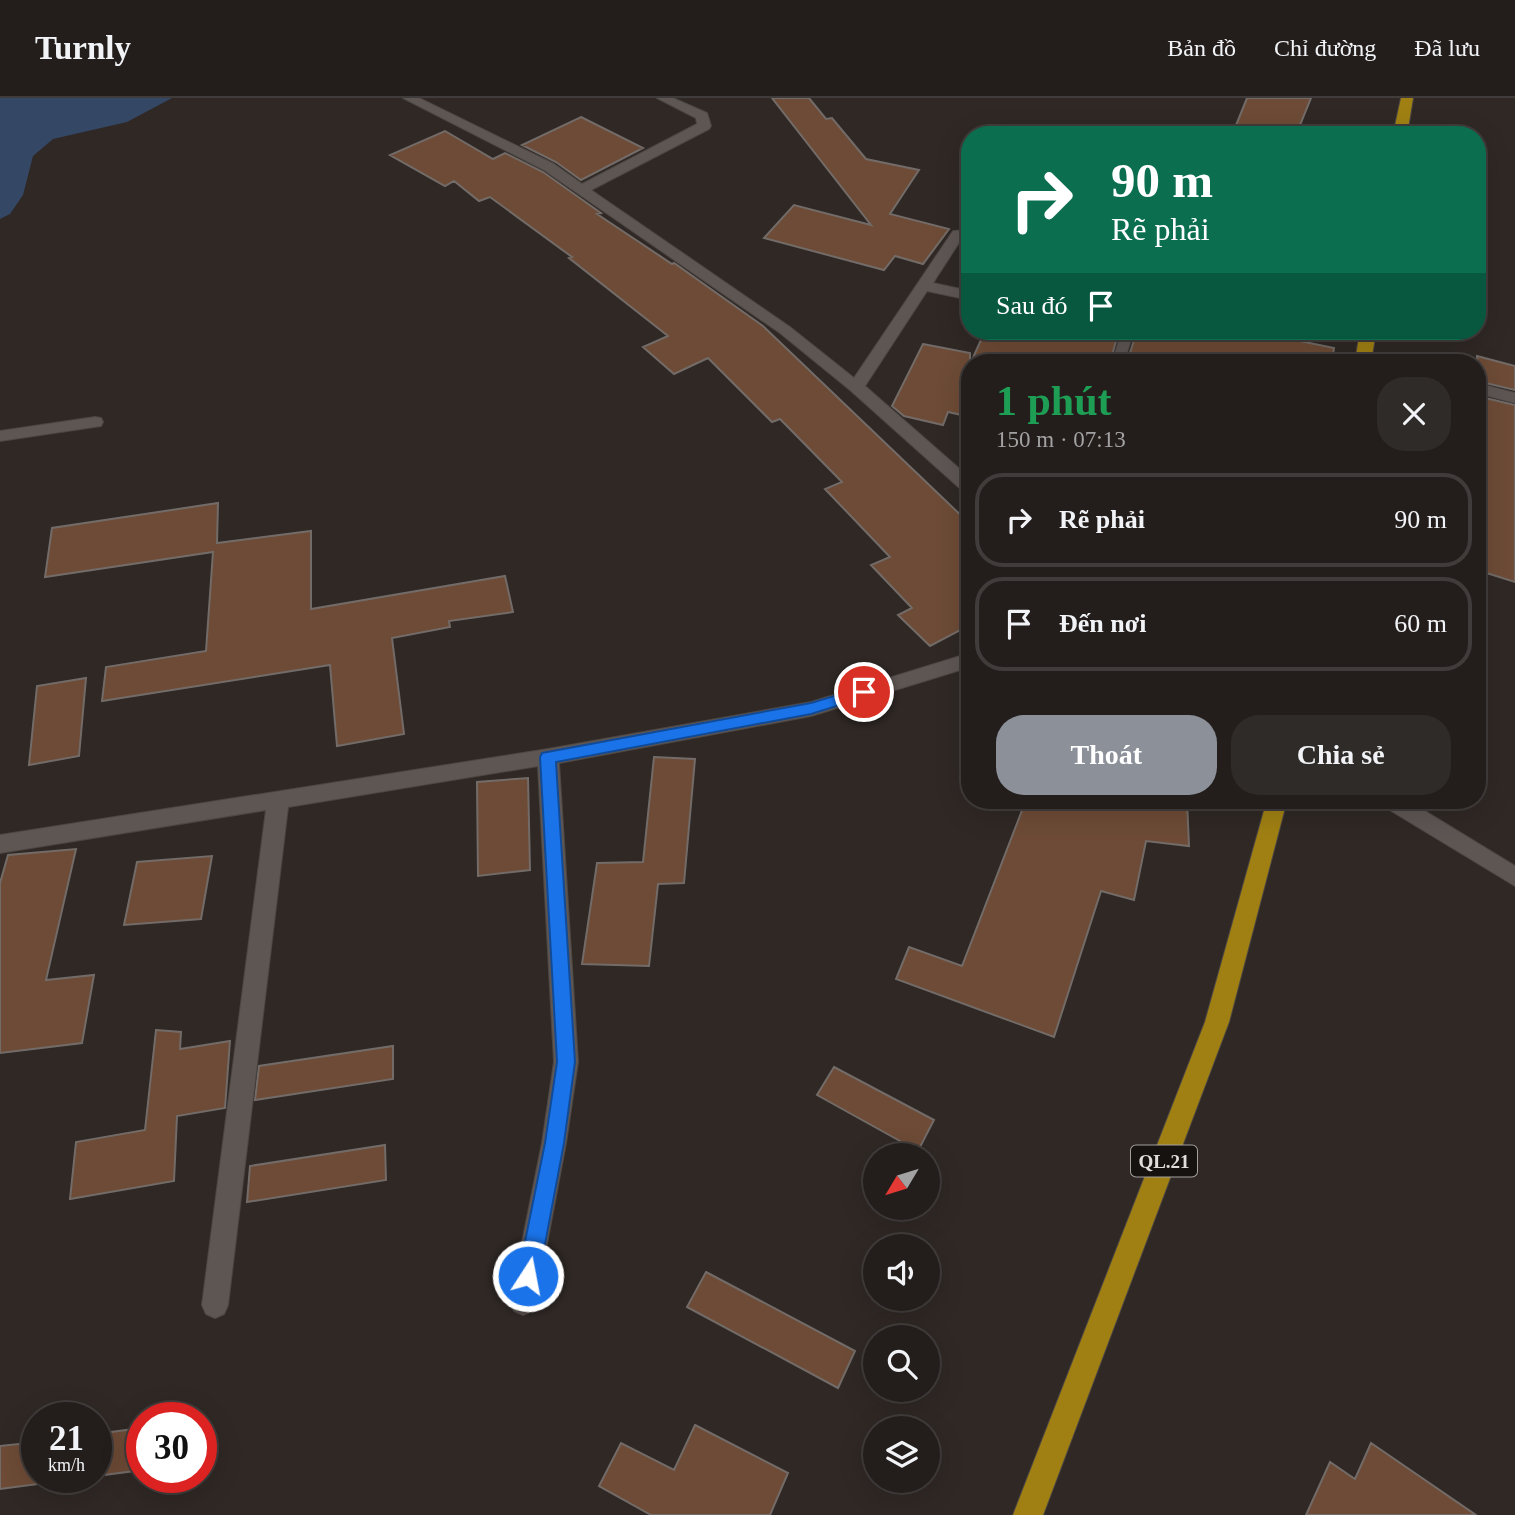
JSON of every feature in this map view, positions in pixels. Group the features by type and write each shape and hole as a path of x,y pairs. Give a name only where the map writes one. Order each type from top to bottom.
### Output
{"highway":[{"path":"1402,126 1407,98"},
{"name":"QL.21","path":"1028,1515 1217,1022 1275,809"}],"street":[{"path":"409,98 549,167 582,189 785,330 856,387 961,480"},
{"path":"582,189 704,126 702,116 663,98"},
{"path":"856,387 958,234 961,234"},
{"path":"924,286 961,294"},
{"path":"1486,390 1515,398"},
{"path":"0,436 95,422"},
{"path":"0,844 548,757 811,709 961,663"},
{"path":"523,1302 554,1143 566,1062 548,757"},
{"path":"215,1305 278,799"},
{"path":"1405,809 1515,877"}],"water":[{"path":"0,98 172,98 127,122 53,139 33,156 23,195 10,214 0,219"}],"building":[{"path":"772,98 809,98 826,119 832,118 866,159 919,170 890,214 949,229 923,264 895,256 884,270 764,238 794,205 871,225"},
{"path":"1247,98 1311,98 1300,126 1236,126"},
{"path":"581,117 643,148 581,180 556,162 522,145"},
{"path":"445,131 493,159 505,153 543,172 601,213 597,214 674,263 763,326 961,515 961,630 930,646 898,615 912,608 871,565 890,557 825,489 842,482 780,419 772,422 708,358 674,374 643,347 668,336 569,258 572,257 490,197 479,201 454,181 445,186 390,155"},
{"path":"981,340 1116,340 1112,354 975,354"},
{"path":"1134,340 1295,340 1334,348 1333,354 1130,354"},
{"path":"923,344 970,353 961,354 961,415 948,412 943,425 904,416 892,406"},
{"path":"1486,358 1515,366 1515,390 1486,383"},
{"path":"1486,398 1515,405 1515,582 1486,573"},
{"path":"218,503 217,543 311,531 311,609 505,576 513,612 449,621 450,627 392,638 404,734 337,746 330,665 102,701 106,667 206,651 213,552 45,577 52,528"},
{"path":"86,678 79,756 29,765 37,686"},
{"path":"654,757 695,759 684,883 658,884 649,966 582,964 597,863 643,862"},
{"path":"528,778 530,870 478,876 477,782"},
{"path":"1023,809 1187,809 1189,846 1146,841 1134,900 1101,891 1054,1037 896,979 909,947 962,966"},
{"path":"76,849 46,980 94,975 82,1043 0,1053 0,883 8,855"},
{"path":"212,856 201,919 124,925 137,862"},
{"path":"156,1030 181,1032 180,1049 230,1041 225,1108 177,1116 174,1181 70,1199 76,1142 145,1130"},
{"path":"393,1046 393,1079 255,1100 259,1066"},
{"path":"834,1067 934,1120 922,1143 904,1143 817,1095"},
{"path":"385,1145 386,1180 247,1202 250,1166"},
{"path":"706,1272 855,1351 838,1388 687,1307"},
{"path":"695,1425 788,1473 770,1515 651,1515 599,1486 621,1443 674,1470"},
{"path":"126,1430 126,1472 112,1474 112,1432"},
{"path":"1371,1443 1476,1515 1306,1515 1330,1462 1355,1479"},
{"path":"21,1444 21,1486 0,1489 0,1446"}],"route":[{"path":"528,1276 554,1143 566,1062 548,757 811,709 864,692"}]}
